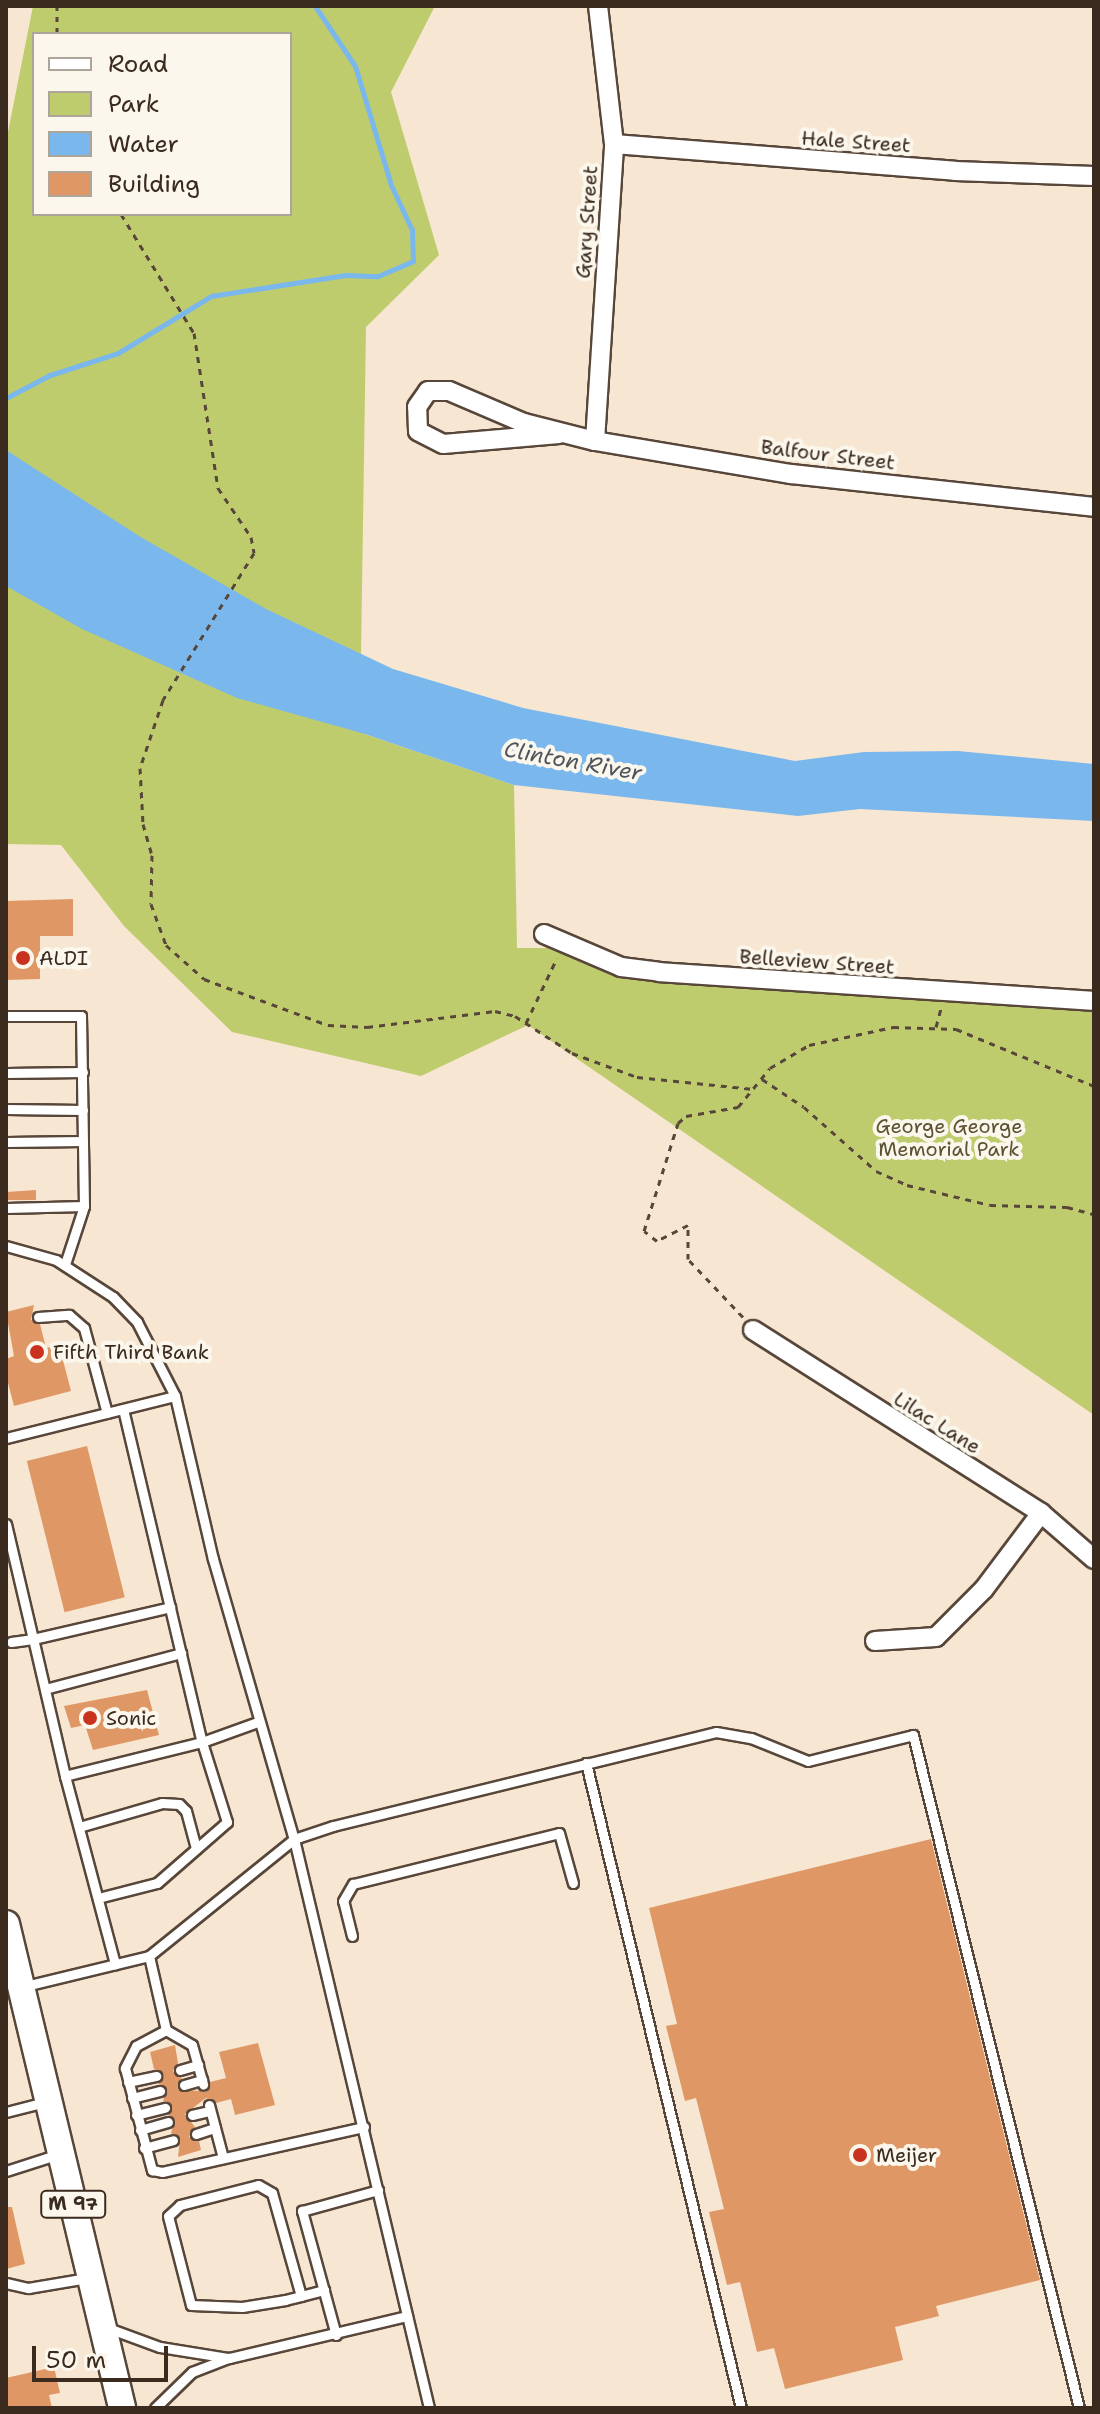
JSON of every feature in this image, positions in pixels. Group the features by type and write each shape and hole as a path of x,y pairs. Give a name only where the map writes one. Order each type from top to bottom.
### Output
{"main road":[{"name":"M 97","path":"6,1924 14,1989 48,2101 122,2408"}],"street":[{"name":"Gary Street","path":"595,441 614,144 598,6"},
{"name":"Hale Street","path":"614,144 836,163 1094,176"},
{"name":"Balfour Street","path":"559,434 443,444 418,431 417,407 428,391 449,391 559,434 595,441 791,474 1094,507"},
{"name":"Belleview Street","path":"544,934 621,967 659,972 1094,1001"},
{"name":"Lilac Lane","path":"753,1330 1041,1513 1094,1559"},
{"path":"875,1641 936,1637 984,1589 1041,1513"}],"lane":[{"path":"6,1016 81,1016 84,1206 65,1264"},
{"path":"6,1073 83,1072"},
{"path":"6,1109 83,1110"},
{"path":"6,1142 83,1141"},
{"path":"6,1208 84,1206"},
{"path":"6,1246 65,1264 88,1277 137,1322 175,1396 258,1722 294,1839 429,2408"},
{"path":"38,1317 69,1315 84,1328 107,1413"},
{"path":"6,1438 175,1396"},
{"path":"98,1898 157,1883 227,1822 202,1742 123,1409"},
{"path":"6,1524 65,1776 115,1964"},
{"path":"8,1644 170,1607"},
{"path":"45,1689 181,1653"},
{"path":"65,1776 202,1742 258,1722"},
{"path":"14,1989 149,1956 294,1839 716,1732 751,1738 808,1761 913,1735 1079,2408"},
{"path":"586,1763 741,2408"},
{"path":"79,1827 162,1803 179,1804 186,1811 196,1849"},
{"path":"352,1936 343,1901 353,1884 559,1833 573,1883"},
{"path":"149,1956 166,2030 192,2045 198,2065 202,2082 184,2085"},
{"path":"166,2030 131,2052 125,2068 144,2148 157,2173 364,2127"},
{"path":"180,2070 198,2065"},
{"path":"128,2082 156,2076"},
{"path":"132,2098 160,2091"},
{"path":"6,2112 48,2101"},
{"path":"136,2115 165,2108"},
{"path":"192,2115 210,2108 223,2158"},
{"path":"140,2130 168,2122"},
{"path":"196,2134 215,2128"},
{"path":"144,2148 173,2140"},
{"path":"6,2171 61,2153"},
{"path":"301,2296 272,2193 258,2185 180,2205 168,2216 191,2305 242,2307 301,2296 324,2290"},
{"path":"336,2335 302,2211 378,2190"},
{"path":"6,2283 28,2288 90,2277"},
{"path":"155,2408 192,2372 229,2358 407,2316"},
{"path":"102,2325 160,2347 229,2358"}],"path":[{"path":"57,6 57,32"},
{"path":"122,216 194,333 218,488 251,537 254,553 163,700 140,768 143,824 152,855 151,904 166,945 204,979 328,1025 401,1023 495,1011 526,1024 572,1053 637,1077 753,1089"},
{"path":"526,1024 564,944"},
{"path":"753,1330 688,1259 688,1225 657,1241 644,1231 656,1184 675,1134 686,1116 726,1112 786,1055 809,1045 893,1027 956,1029 1094,1086"},
{"path":"762,1079 804,1107 876,1171 907,1185 990,1205 1067,1207 1094,1214"}],"green space":[{"name":"George George Memorial Park","path":"33,6 435,6 391,92 439,255 366,327 361,654 365,734 514,785 517,948 575,948 621,967 1094,1001 1094,1415 528,1025 421,1076 232,1032 124,926 61,845 6,844 6,142"}],"water":[{"name":"Clinton River","path":"6,450 139,536 266,609 393,669 523,708 795,761 864,752 958,751 1094,764 1094,821 860,809 798,816 514,785 365,734 237,698 82,629 6,586"}],"building":[{"name":"ALDI","path":"73,899 73,936 40,936 40,979 6,980 6,901"},
{"path":"36,1190 36,1200 6,1200 6,1192"},
{"name":"Fifth Third Bank","path":"34,1305 31,1320 40,1324 46,1348 59,1345 71,1391 14,1406 6,1375 6,1359 14,1356 6,1312"},
{"path":"87,1446 125,1597 65,1612 27,1461"},
{"path":"147,1690 159,1735 93,1750 85,1725 71,1728 64,1706"},
{"name":"Meijer","path":"931,1839 1040,2280 936,2306 939,2316 895,2327 903,2360 785,2389 774,2348 757,2352 740,2282 727,2285 709,2212 724,2209 696,2098 685,2101 666,2026 677,2024 649,1908"},
{"path":"258,2043 275,2105 235,2115 231,2099 216,2103 206,2098 185,2114 195,2127 189,2137 199,2141 201,2150 178,2157 180,2139 171,2133 175,2121 168,2115 172,2106 163,2101 167,2088 158,2084 163,2074 154,2069 150,2052 175,2045 178,2063 173,2071 182,2078 178,2090 204,2091 210,2082 226,2078 219,2052"},
{"path":"6,2207 12,2207 25,2264 6,2269"},
{"path":"54,2367 60,2393 49,2395 52,2408 6,2408 6,2378"}],"waterway":[{"path":"6,398 50,375 118,353 211,296 345,275 378,276 413,261 412,230 391,185 355,66 315,6"}],"place":[{"name":"ALDI","path":"23,958"},
{"name":"Fifth Third Bank","path":"37,1352"},
{"name":"Sonic","path":"90,1718"},
{"name":"Meijer","path":"860,2155"}]}
